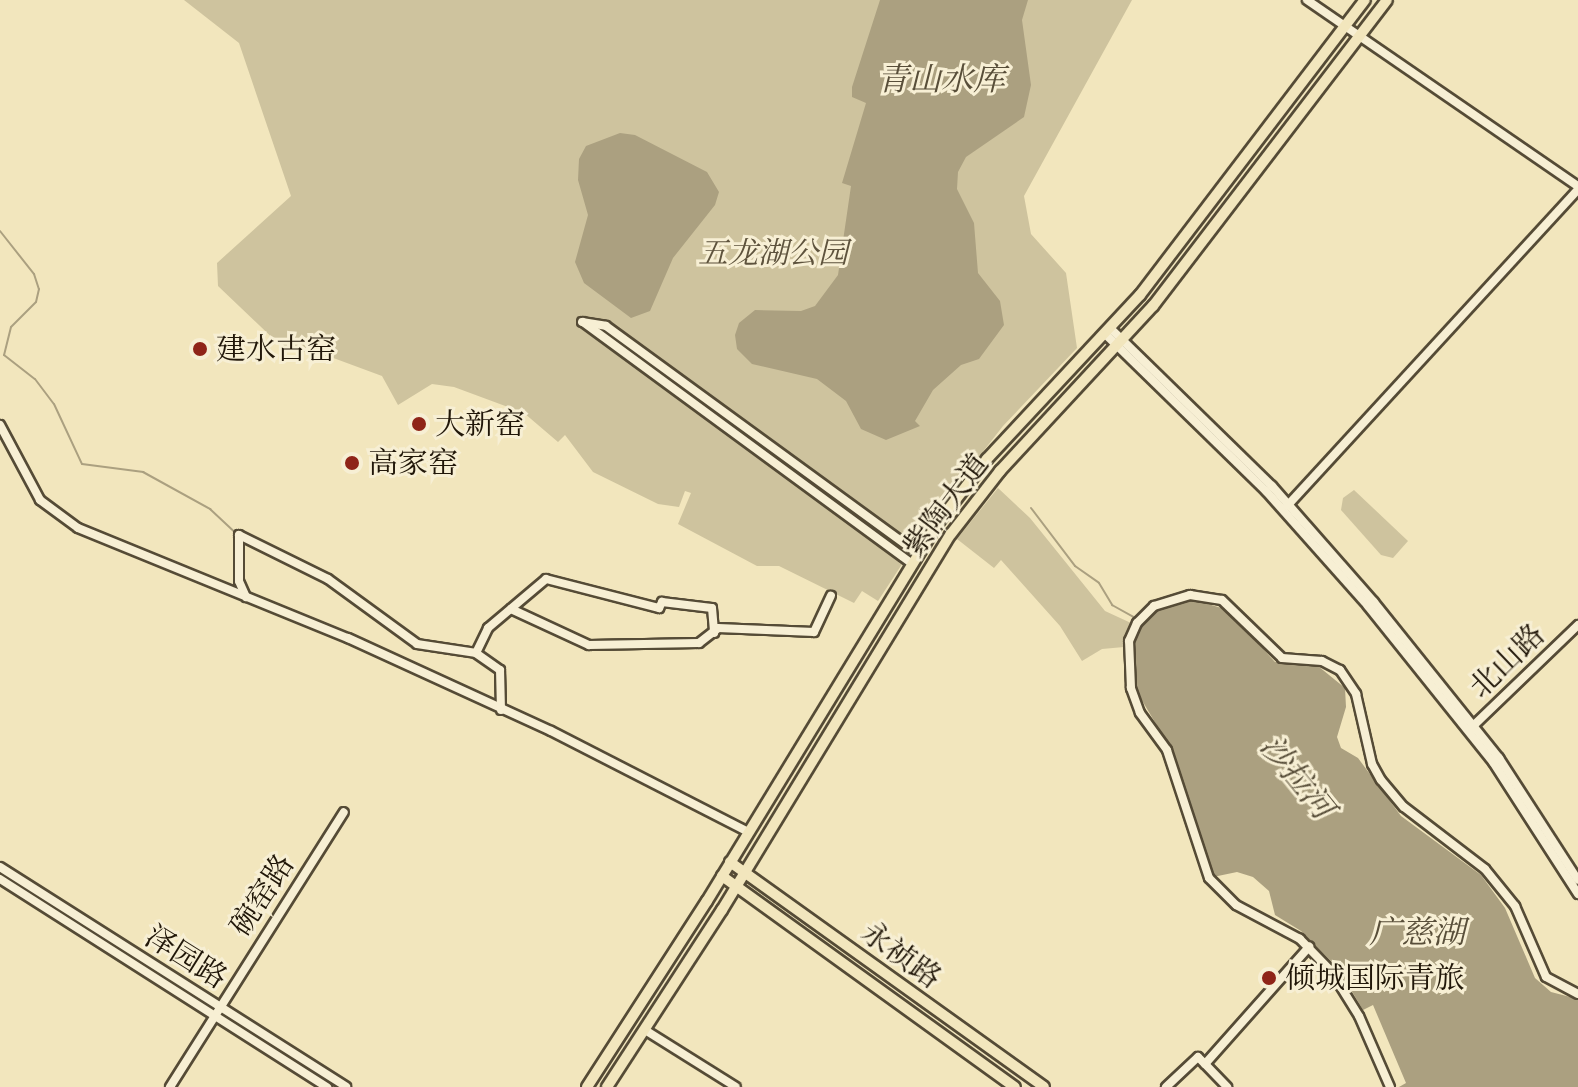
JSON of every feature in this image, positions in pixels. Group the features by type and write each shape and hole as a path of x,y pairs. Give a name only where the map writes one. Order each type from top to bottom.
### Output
{"main road":[{"name":"紫陶大道","path":"587,1087 722,876 913,557 987,459 1107,331 1365,0"},
{"name":"紫陶大道","path":"607,1087 736,887 951,534 1000,471 1120,343 1387,0"},
{"name":"永祯路","path":"730,862 1044,1087"},
{"name":"永祯路","path":"722,876 1015,1087"}],"street":[{"path":"1286,507 1578,187 1307,0"},
{"path":"582,322 608,327 913,557 582,322"},
{"path":"1107,331 1286,507 1472,728 1578,880"},
{"path":"0,425 32,489 57,516 136,555 246,597 501,710 748,832"},
{"path":"246,597 237,569 239,535 328,579 417,644 476,653 500,670 501,710"},
{"path":"476,653 486,631 535,586 552,578 659,608 662,602 712,608 714,633"},
{"path":"511,609 589,645 699,643 718,628 814,632 831,596"},
{"path":"1390,1087 1352,1003 1309,947 1245,911 1213,884 1189,825 1172,760 1131,688 1128,649 1137,623 1149,610 1182,596 1218,599 1236,609 1282,658 1322,661 1340,670 1356,694 1372,764 1381,780 1404,807 1485,869 1515,906 1546,977 1578,994"},
{"name":"北山路","path":"1472,728 1578,625"},
{"path":"1472,728 1578,894"},
{"name":"碗窑路","path":"170,1087 344,812"},
{"name":"泽园路","path":"0,867 327,1087"},
{"name":"泽园路","path":"0,879 346,1087"},
{"path":"1205,1064 1309,947"},
{"path":"645,1030 736,1087"},
{"path":"1166,1087 1198,1057 1227,1087"}],"green space":[{"name":"五龙湖公园","path":"184,0 1132,0 1024,196 1031,234 1066,273 1077,348 1003,426 938,509 878,601 862,591 854,603 779,566 757,566 678,524 691,493 685,491 679,507 658,504 593,472 565,435 558,442 524,413 454,387 432,384 398,405 382,376 328,356 283,348 218,286 217,263 291,196 239,43"},
{"path":"998,488 1030,518 1105,611 1131,623 1124,647 1102,649 1082,661 1060,626 1001,560 994,568 957,539"},
{"path":"1354,490 1408,541 1393,558 1381,555 1341,510 1343,498"}],"water":[{"name":"青山水库","path":"880,0 1028,0 1022,20 1031,85 1024,117 966,157 958,172 957,189 974,223 978,273 1000,301 1004,325 979,359 961,365 933,390 915,421 920,426 886,440 861,429 846,401 817,379 752,364 737,349 735,335 739,323 755,310 801,311 815,306 838,275 851,186 842,183 866,103 852,97 852,87"},
{"path":"620,133 635,135 707,172 719,192 715,205 673,258 650,311 631,318 584,283 575,262 588,215 578,180 579,159 586,146"},
{"name":"广慈湖","path":"1185,597 1228,610 1275,662 1318,666 1345,688 1346,707 1337,737 1341,748 1358,758 1401,816 1481,875 1505,908 1535,978 1551,992 1578,999 1578,1087 1399,1087 1406,1083 1373,1005 1363,1010 1338,968 1301,931 1275,915 1269,891 1253,877 1237,872 1213,877 1175,756 1134,687 1131,643 1146,614"}],"waterway":[{"path":"0,231 34,274 39,289 36,302 11,327 4,355 35,379 54,404 82,464 143,472 210,509 235,532"},
{"name":"沙拉河","path":"1031,508 1075,566 1099,583 1112,605 1135,618"}],"place":[{"name":"建水古窑","path":"200,349"},
{"name":"大新窑","path":"419,424"},
{"name":"高家窑","path":"352,463"},
{"name":"倾城国际青旅","path":"1269,978"}]}
